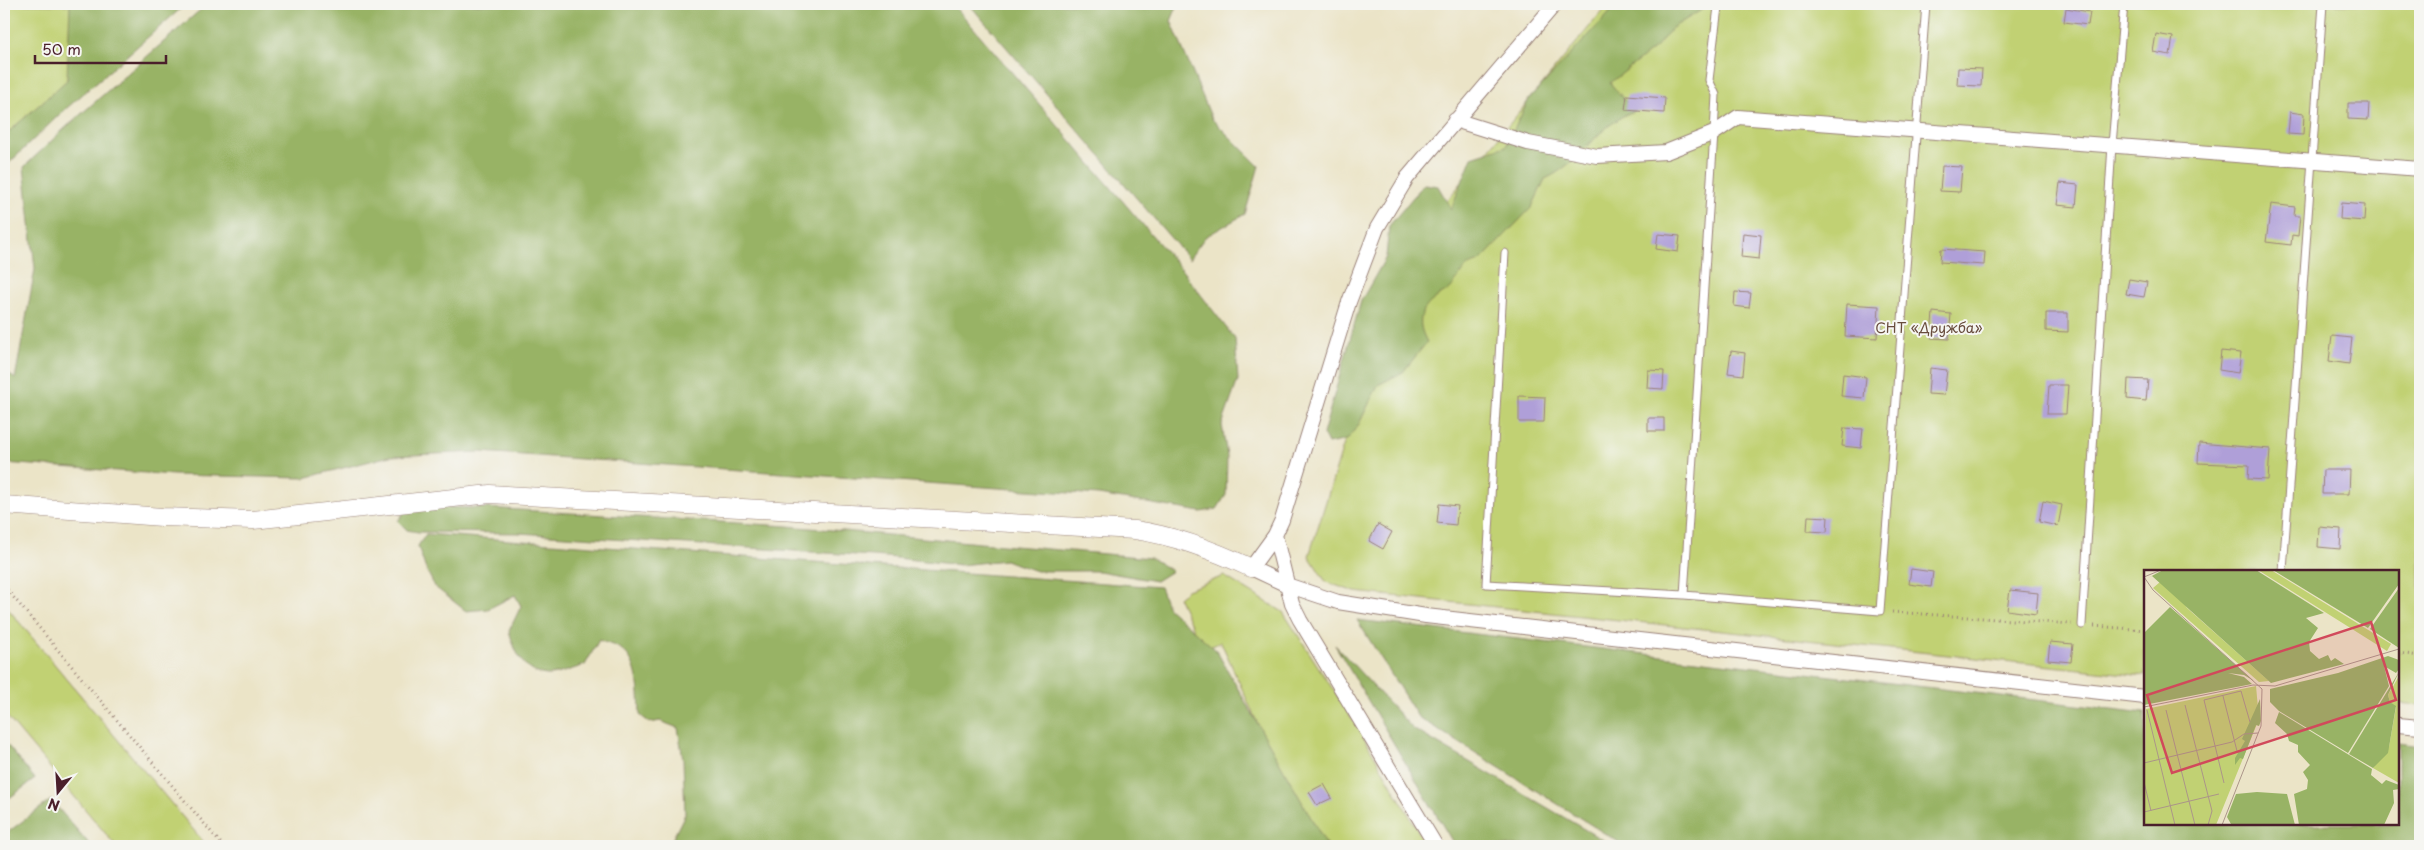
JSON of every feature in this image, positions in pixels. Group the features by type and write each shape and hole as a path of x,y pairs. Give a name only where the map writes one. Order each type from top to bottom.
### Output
{"street":[{"path":"1251,568 1275,535 1295,481 1349,302 1377,228 1407,178 1555,4"},
{"path":"1455,120 1528,143 1597,156 1666,152 1714,133 1738,117 2420,168"},
{"path":"4,505 162,517 253,520 385,504 500,495 1135,530 1164,534 1187,541 1287,585 1354,606 1426,616 2144,696"},
{"path":"1275,535 1287,585 1300,620 1436,846"},
{"path":"2399,725 2420,727"}],"lane":[{"path":"1505,252 1486,584 1684,594 1880,611 1926,4"},
{"path":"2082,625 2112,145 2124,4"},
{"path":"2283,570 2323,4"},
{"path":"1684,594 1716,95 1709,80 1718,7"}],"path":[{"path":"4,586 223,846"},
{"path":"1880,611 2144,630"},
{"path":"2399,653 2420,656"}],"green space":[{"path":"4,4 71,5 67,81 4,136"},
{"path":"70,4 186,4 60,114 4,168 4,136 67,80"},
{"path":"207,4 953,4 1181,269 1235,339 1238,380 1222,425 1227,456 1226,495 1217,509 1201,512 1099,495 480,452 390,456 304,478 174,475 4,463 4,368 15,379 35,269 24,167 64,129"},
{"path":"969,4 1178,4 1171,21 1212,119 1259,166 1245,214 1205,237 1189,259"},
{"name":"СНТ «Дружба»","path":"1608,4 2420,4 2420,705 2399,703 2399,570 2144,570 2144,676 1355,592 1326,582 1309,556 1403,254"},
{"path":"1618,4 1711,4 1672,28 1656,47 1610,83 1634,111 1610,125 1569,164 1545,179 1532,207 1480,261 1469,265 1450,289 1430,303 1421,318 1422,329 1427,342 1403,372 1378,385 1359,424 1347,440 1328,444 1323,434 1361,301 1386,257 1389,226 1424,184 1438,186 1451,209 1472,157 1506,146 1529,99"},
{"path":"423,507 487,508 787,526 1151,558 1172,571 1156,581 1099,571 1036,571 1005,560 961,565 887,557 519,533 418,532 407,530 398,521 405,511"},
{"path":"426,534 1160,587 1168,608 1216,650 1327,846 669,846 685,814 683,759 678,728 660,721 650,723 640,715 637,679 632,662 627,655 621,649 599,640 585,665 551,675 531,670 517,653 509,631 521,606 515,595 488,609 466,611 435,587 425,567 418,546"},
{"path":"1224,576 1283,612 1363,736 1427,846 1318,846 1296,809 1221,642 1203,650 1178,597 1187,590"},
{"path":"4,604 207,846 116,846 4,713"},
{"path":"1357,620 2144,713 2144,825 2399,825 2399,743 2420,746 2420,846 1625,846 1418,717"},
{"path":"1335,645 1413,729 1613,846 1455,846"},
{"path":"4,741 35,779 4,802"},
{"path":"51,800 91,846 4,846 4,835"}],"building":[{"path":"2066,8 2090,12 2088,25 2064,22"},
{"path":"2156,34 2173,37 2170,55 2153,52"},
{"path":"1958,68 1982,69 1981,86 1957,85"},
{"path":"1627,95 1665,98 1664,113 1625,110"},
{"path":"2348,103 2369,103 2368,120 2348,119"},
{"path":"2290,112 2304,114 2303,135 2288,134"},
{"path":"1942,166 1962,167 1960,192 1940,191"},
{"path":"2060,183 2078,185 2076,207 2057,205"},
{"path":"2341,203 2365,205 2364,221 2340,219"},
{"path":"2271,204 2295,207 2294,216 2300,216 2298,236 2292,235 2291,245 2266,242"},
{"path":"1743,233 1761,235 1759,259 1741,257"},
{"path":"1658,234 1680,236 1678,252 1656,249"},
{"path":"1941,249 1985,252 1984,265 1940,262"},
{"path":"2129,279 2147,282 2144,297 2126,294"},
{"path":"1735,292 1751,293 1749,308 1734,306"},
{"path":"1847,304 1879,306 1877,338 1845,336"},
{"path":"1933,312 1951,314 1949,339 1931,338"},
{"path":"2046,313 2068,313 2068,332 2046,331"},
{"path":"2332,336 2352,338 2349,364 2329,361"},
{"path":"1731,351 1745,353 1743,375 1728,373"},
{"path":"2221,351 2241,353 2238,373 2219,370"},
{"path":"1930,368 1947,370 1944,395 1928,394"},
{"path":"1648,370 1664,371 1663,389 1647,388"},
{"path":"1843,374 1866,377 1864,398 1841,396"},
{"path":"2128,379 2148,380 2146,401 2127,399"},
{"path":"2049,385 2068,385 2066,414 2047,414"},
{"path":"1519,396 1545,397 1544,422 1519,422"},
{"path":"1648,418 1664,418 1664,431 1648,431"},
{"path":"1844,428 1863,429 1861,448 1842,446"},
{"path":"2199,443 2270,449 2268,480 2248,479 2249,465 2198,463"},
{"path":"2323,470 2350,470 2349,494 2322,494"},
{"path":"2043,501 2062,505 2058,526 2039,522"},
{"path":"1439,504 1458,506 1456,525 1437,523"},
{"path":"1808,516 1828,517 1827,532 1807,531"},
{"path":"1378,524 1392,532 1383,549 1369,541"},
{"path":"2319,527 2341,529 2340,549 2318,547"},
{"path":"1911,569 1933,572 1931,587 1909,584"},
{"path":"2010,590 2038,593 2036,614 2007,610"},
{"path":"2050,642 2073,644 2071,662 2048,660"},
{"path":"1324,784 1332,798 1317,805 1309,792"}]}
